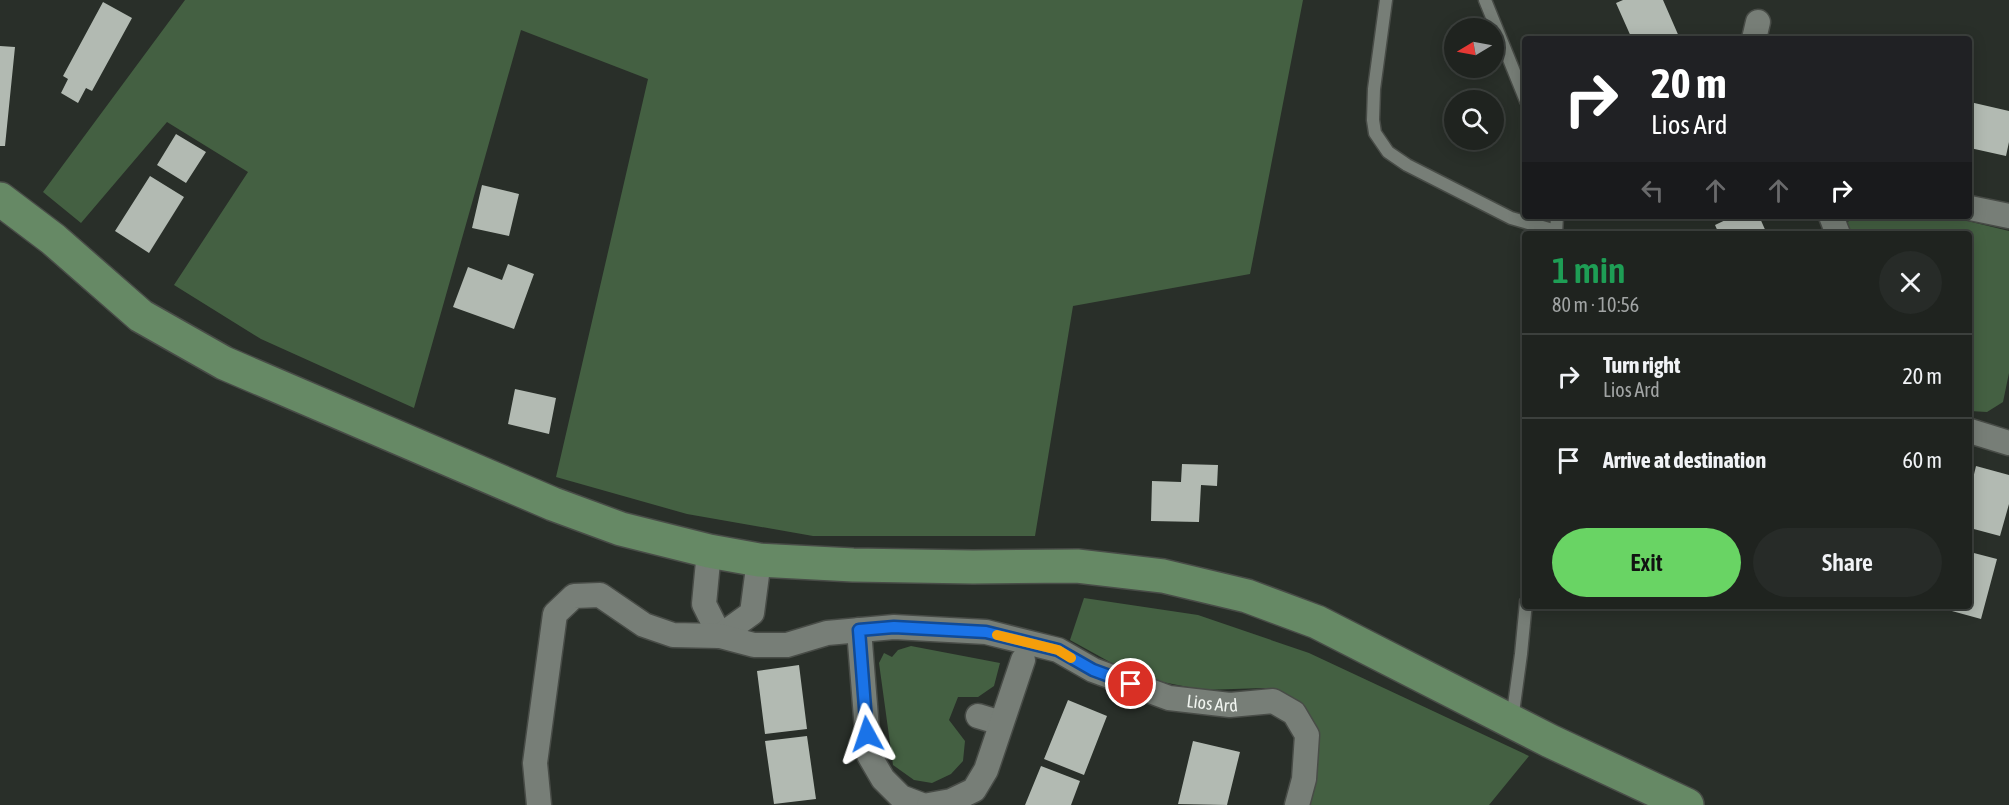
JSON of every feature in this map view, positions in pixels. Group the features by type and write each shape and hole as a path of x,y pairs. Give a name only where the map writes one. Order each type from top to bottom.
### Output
{"main road":[{"path":"0,200 53,239 141,316 224,363 553,504 621,529 759,561 973,567 1077,566 1163,576 1247,596 1317,622 1512,721 1687,805"}],"street":[{"path":"1972,208 2009,216"},
{"path":"1972,432 2009,443"},
{"path":"709,551 704,604 720,636 752,613 759,561"},
{"name":"Lios Ard","path":"539,805 535,763 555,614 574,596 600,595 644,626 673,635 720,636 754,645 787,645 827,633 894,627 986,632 1058,650 1093,670 1169,698 1230,705 1273,701 1294,713 1307,735 1304,779 1297,805"},
{"path":"859,630 869,755 883,779 901,797 922,805"},
{"path":"929,805 951,801 974,790 986,770 1023,660"},
{"path":"978,716 1001,723"}],"lane":[{"path":"1386,0 1374,89 1373,120 1375,133 1388,152 1407,165 1510,218 1550,231"},
{"path":"1485,0 1522,91"},
{"path":"1512,721 1525,609"}],"green space":[{"path":"185,0 1303,0 1250,274 1073,306 1035,536 813,536 687,514 556,477 648,79 521,30 414,408 261,339 174,285 248,172 167,122 81,223 43,192"},
{"path":"1850,219 1959,219 2009,231 2009,373 2003,402 1987,412 1972,411 1972,231 1847,231 1846,225"},
{"path":"1084,598 1198,615 1309,653 1529,756 1489,805 1304,805 1310,786 1289,699 1264,688 1203,690 1137,677 1070,640"},
{"path":"911,646 1000,663 994,686 978,697 958,697 949,720 965,741 963,761 951,774 932,783 914,780 893,765 879,663 884,653 892,657 898,650"}],"building":[{"path":"1623,0 1663,0 1679,36 1631,36 1616,3"},
{"path":"103,2 132,18 92,91 86,88 78,103 61,93 68,79 63,76"},
{"path":"0,46 15,47 5,146 0,146"},
{"path":"1972,102 2009,111 2009,142 2006,156 1972,148"},
{"path":"176,134 206,152 186,183 157,165"},
{"path":"150,176 184,197 149,253 115,231"},
{"path":"482,185 519,194 509,236 472,228"},
{"path":"1728,219 1760,219 1766,231 1718,231 1715,225"},
{"path":"508,264 534,274 514,329 453,307 468,267 502,280"},
{"path":"515,389 556,398 549,434 508,424"},
{"path":"1182,464 1218,465 1217,486 1201,485 1199,522 1151,521 1152,481 1181,482"},
{"path":"1976,466 2009,475 2009,504 2000,536 1972,529 1972,483"},
{"path":"1972,553 1997,559 1981,619 1945,609 1972,609"},
{"path":"799,665 807,729 765,734 757,671"},
{"path":"1068,700 1107,716 1084,775 1044,759"},
{"path":"807,736 816,799 774,804 765,741"},
{"path":"1193,741 1240,752 1227,805 1178,804"},
{"path":"1041,766 1080,781 1071,805 1025,805"}],"slow traffic":[{"path":"997,635 1058,650 1071,658"}],"route":[{"path":"867,734 859,630 894,627 986,632 1058,650 1093,670 1131,684"}]}
